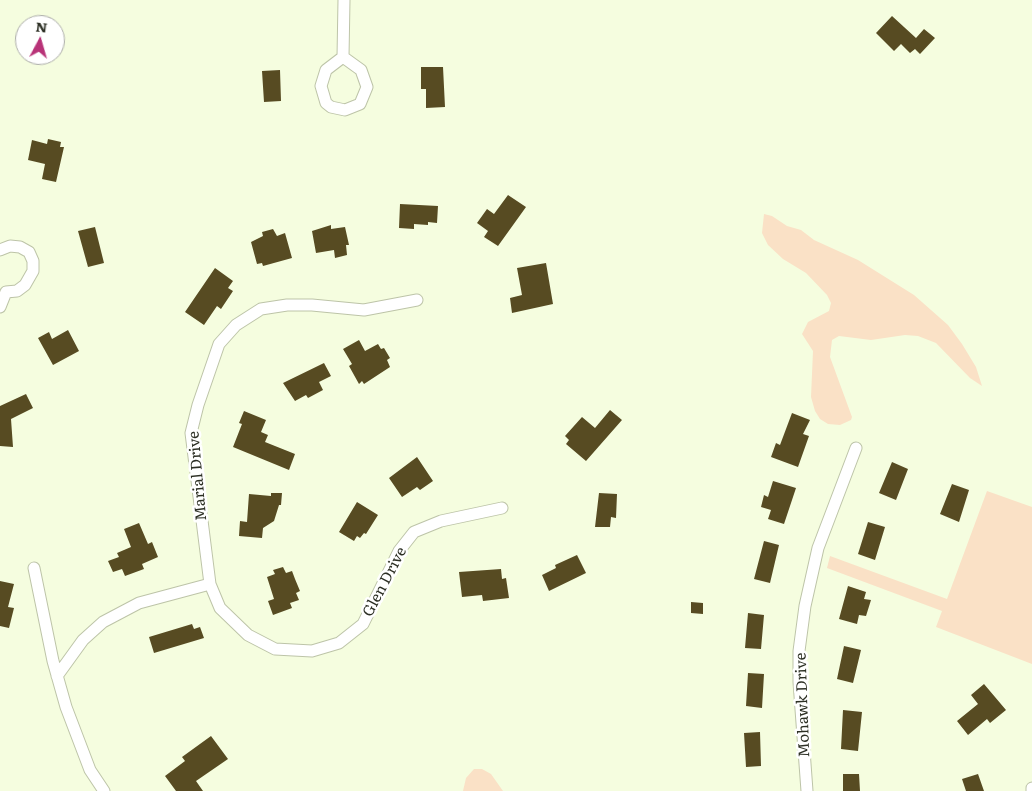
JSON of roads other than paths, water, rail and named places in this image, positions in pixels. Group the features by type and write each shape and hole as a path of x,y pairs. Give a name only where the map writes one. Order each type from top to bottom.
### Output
{"street":[{"path":"343,57 344,0"},
{"path":"343,57 361,70 367,87 360,104 345,110 331,107 326,103 320,86 326,70 343,57"},
{"path":"0,250 10,246 20,247 28,252 33,261 33,272 25,285 17,291 3,289 0,307"},
{"name":"Marial Drive","path":"210,584 191,432 198,405 219,344 236,325 261,309 287,305 312,305 364,310 417,300"},
{"name":"Mohawk Drive","path":"807,791 799,682 805,606 818,548 856,448"},
{"name":"Glen Drive","path":"210,584 220,608 248,635 276,649 312,651 339,643 363,624 399,551 414,532 441,520 502,508"},
{"path":"34,568 57,676 81,749 93,775 104,791"},
{"path":"57,676 82,640 103,622 139,603 210,584"}]}
